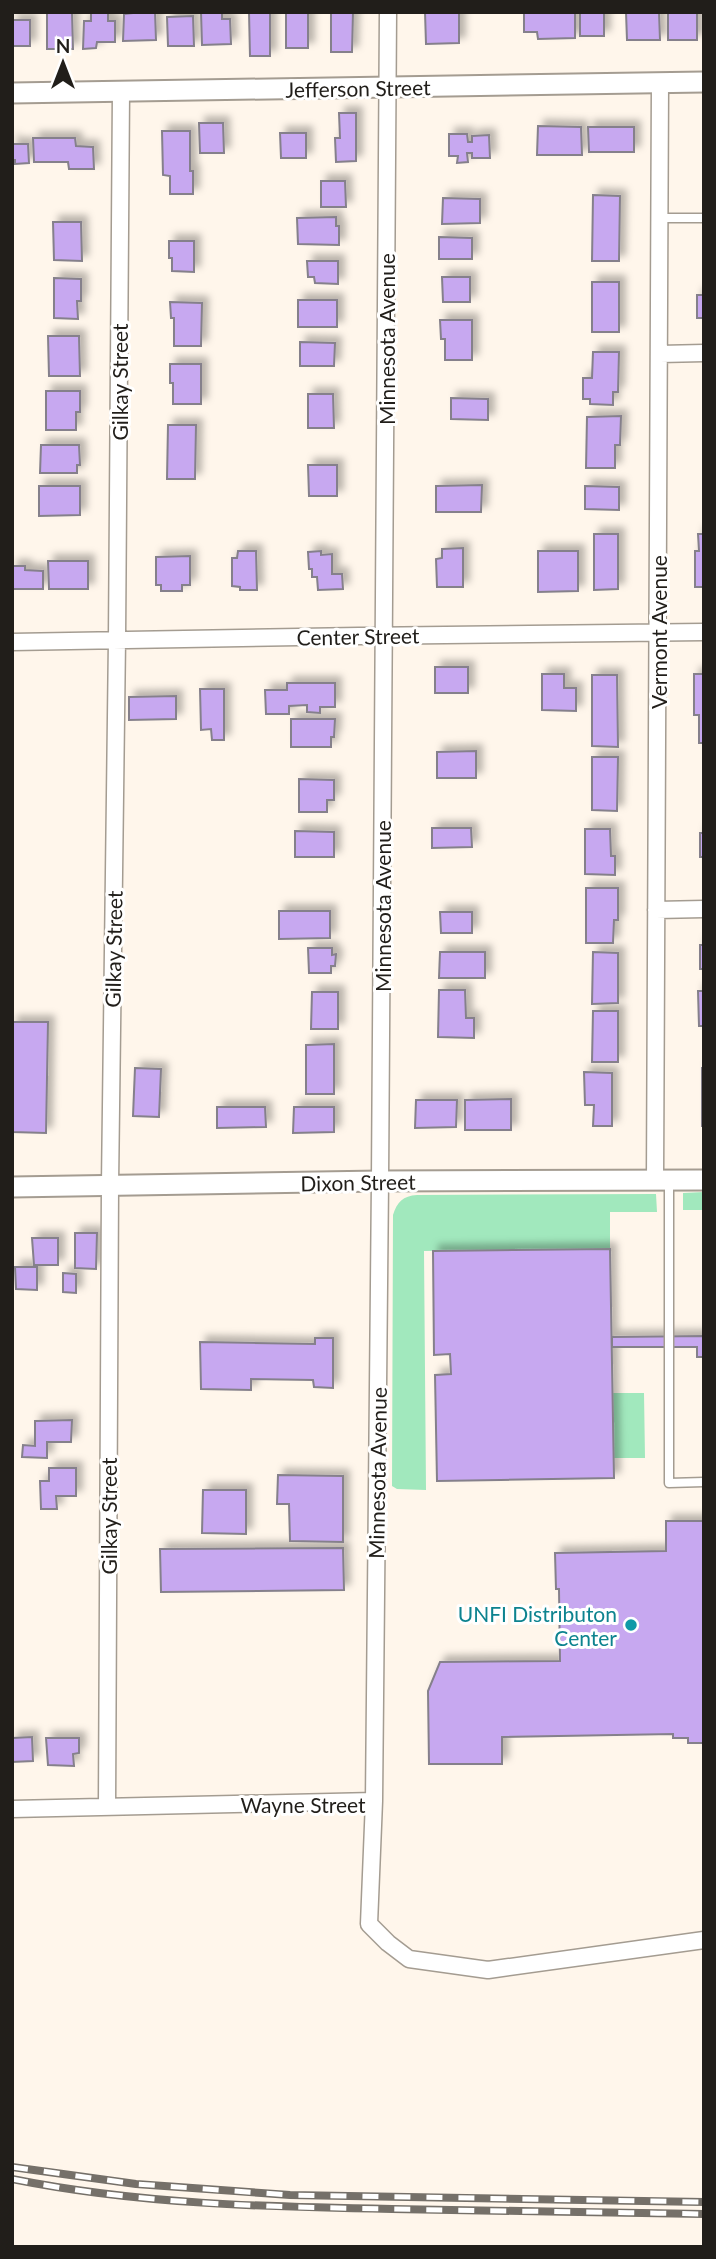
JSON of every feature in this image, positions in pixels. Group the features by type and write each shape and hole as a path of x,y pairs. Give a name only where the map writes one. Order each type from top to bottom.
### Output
{"street":[{"name":"Minnesota Avenue","path":"374,1801 388,12"},
{"name":"Jefferson Street","path":"12,93 704,82"},
{"name":"Vermont Avenue","path":"660,83 656,910 662,1181"},
{"name":"Gilkay Street","path":"107,1807 121,91"},
{"path":"660,354 704,353"},
{"name":"Center Street","path":"12,642 704,632"},
{"path":"656,910 704,909"},
{"name":"Dixon Street","path":"12,1186 704,1180"},
{"name":"Wayne Street","path":"12,1809 374,1801 369,1924 409,1959 488,1970 704,1940"}],"lane":[{"path":"660,218 704,218"},
{"path":"662,1181 669,1483 704,1482"}],"green space":[{"path":"704,1192 704,1210 683,1210 683,1193"},
{"path":"656,1194 657,1212 610,1212 610,1249 424,1251 426,1490 397,1489 392,1486 393,1215 399,1203 404,1198 417,1195"},
{"path":"613,1393 644,1393 645,1458 614,1458"}],"building":[{"path":"47,12 72,13 73,49 47,49"},
{"path":"91,12 108,12 108,21 115,21 115,42 97,42 96,48 83,49 84,21 91,21"},
{"path":"155,12 156,40 123,41 124,14"},
{"path":"201,12 222,12 222,19 230,19 231,44 202,45"},
{"path":"249,12 270,12 270,56 250,56"},
{"path":"286,12 308,12 308,48 286,48"},
{"path":"331,12 353,12 352,52 331,52"},
{"path":"425,12 459,12 459,43 426,44"},
{"path":"524,12 575,13 575,38 538,39 537,32 524,32"},
{"path":"604,12 604,36 580,36 580,13"},
{"path":"626,12 659,12 660,40 627,40"},
{"path":"668,12 697,12 697,40 668,40"},
{"path":"193,16 194,46 168,46 167,17"},
{"path":"12,20 30,20 30,46 12,46"},
{"path":"339,113 356,113 356,161 336,162 335,138 340,138"},
{"path":"199,123 223,123 224,153 200,153"},
{"path":"538,126 581,127 582,155 537,155"},
{"path":"588,127 634,127 634,152 589,152"},
{"path":"162,131 190,131 193,194 170,194 170,176 163,175"},
{"path":"280,133 306,133 306,158 281,158"},
{"path":"449,134 467,134 468,142 472,142 472,136 489,135 490,158 472,158 472,153 467,153 468,162 457,163 458,156 449,156"},
{"path":"33,138 75,138 76,146 93,147 94,169 69,169 68,162 34,162"},
{"path":"12,144 28,144 29,163 15,164 15,160 12,160"},
{"path":"321,181 345,181 346,207 321,207"},
{"path":"593,195 620,196 619,261 592,261"},
{"path":"443,198 480,199 480,223 442,224"},
{"path":"336,217 339,245 298,244 297,218"},
{"path":"53,222 81,222 82,261 54,260"},
{"path":"439,237 472,238 472,259 439,259"},
{"path":"169,241 194,241 194,272 172,271"},
{"path":"307,261 338,261 338,284 315,283 314,277 308,277"},
{"path":"442,277 470,277 470,302 443,302"},
{"path":"54,278 81,279 81,301 77,301 78,319 54,318"},
{"path":"592,282 619,282 619,332 592,332"},
{"path":"697,295 704,295 704,318 697,318"},
{"path":"298,300 337,300 337,327 298,327"},
{"path":"170,302 202,303 201,346 174,346 174,318 171,318"},
{"path":"440,320 472,320 472,360 445,360 445,339 441,339"},
{"path":"48,336 79,336 80,376 49,376"},
{"path":"300,342 335,343 334,366 300,366"},
{"path":"593,352 619,352 618,392 613,392 613,405 590,404 590,399 583,399 583,378 592,378"},
{"path":"170,364 201,364 201,404 173,404"},
{"path":"46,391 80,391 80,412 76,412 76,430 46,430"},
{"path":"308,394 333,394 334,428 308,428"},
{"path":"451,398 488,399 488,420 451,419"},
{"path":"621,416 620,445 615,445 615,468 586,468 587,417"},
{"path":"168,425 196,425 195,479 167,479"},
{"path":"41,445 79,445 80,465 77,465 77,473 40,473"},
{"path":"308,465 337,465 337,496 309,496"},
{"path":"482,485 481,512 436,512 436,486"},
{"path":"39,486 80,486 80,515 39,516"},
{"path":"585,486 619,487 619,510 585,509"},
{"path":"594,534 618,534 618,589 594,590"},
{"path":"698,534 704,534 704,587 695,587"},
{"path":"463,548 463,587 437,587 436,559 442,558 442,549"},
{"path":"238,551 256,551 257,590 240,590 240,587 232,586 232,558 237,558"},
{"path":"321,551 321,555 332,554 332,574 342,574 343,589 318,590 317,577 312,577 312,569 309,569 308,552"},
{"path":"538,551 578,551 578,591 538,592"},
{"path":"190,556 190,585 182,585 182,591 161,591 161,585 156,585 156,557"},
{"path":"48,561 88,561 88,589 49,589"},
{"path":"12,566 43,571 43,589 12,589"},
{"path":"435,667 468,667 468,693 435,693"},
{"path":"542,674 564,674 564,688 576,688 576,711 542,710"},
{"path":"694,674 704,674 704,743 699,743 699,715 694,715"},
{"path":"592,675 617,675 618,747 592,746"},
{"path":"287,683 335,683 335,707 320,707 320,713 307,712 307,705 289,706 289,714 266,714 265,690 287,690"},
{"path":"200,689 224,689 224,740 212,740 211,729 201,730"},
{"path":"176,696 176,719 129,720 129,697"},
{"path":"291,719 335,719 331,747 291,747"},
{"path":"476,751 476,778 437,778 437,752"},
{"path":"592,757 618,757 617,811 592,810"},
{"path":"299,779 334,780 334,800 327,800 327,812 299,812"},
{"path":"432,828 471,828 472,847 432,848"},
{"path":"585,829 610,829 615,875 585,874"},
{"path":"295,831 334,832 334,857 295,857"},
{"path":"700,833 704,833 704,857 700,857"},
{"path":"586,888 618,888 618,920 614,920 613,943 586,943"},
{"path":"279,911 330,911 330,938 279,939"},
{"path":"440,912 472,912 472,933 441,933"},
{"path":"700,945 704,945 704,969 700,969"},
{"path":"308,948 332,948 332,955 336,954 331,973 309,973"},
{"path":"440,952 485,952 485,978 439,978"},
{"path":"593,952 618,953 618,1003 592,1004"},
{"path":"439,990 465,990 466,1018 474,1018 474,1038 438,1037"},
{"path":"698,991 704,991 704,1026 699,1026"},
{"path":"312,992 338,992 338,1029 311,1029"},
{"path":"593,1011 618,1011 618,1062 592,1062"},
{"path":"12,1022 48,1022 46,1133 12,1132"},
{"path":"334,1044 334,1094 306,1094 306,1045"},
{"path":"135,1068 161,1069 159,1117 133,1116"},
{"path":"704,1068 704,1126 702,1126"},
{"path":"584,1072 612,1073 612,1126 593,1126 594,1105 585,1105"},
{"path":"511,1099 511,1130 465,1130 465,1100"},
{"path":"416,1100 457,1100 456,1127 415,1128"},
{"path":"217,1107 265,1107 266,1127 217,1128"},
{"path":"294,1107 334,1107 334,1132 293,1133"},
{"path":"75,1233 97,1233 96,1269 75,1268"},
{"path":"32,1238 58,1238 58,1265 34,1265"},
{"path":"610,1249 614,1478 437,1481 435,1375 451,1374 450,1354 434,1355 433,1251"},
{"path":"15,1267 37,1267 37,1290 16,1289"},
{"path":"63,1273 76,1274 76,1293 63,1292"},
{"path":"704,1336 704,1357 697,1357 697,1347 612,1347 612,1337"},
{"path":"315,1338 333,1338 333,1388 314,1387 313,1380 251,1379 251,1390 201,1389 200,1342 315,1344"},
{"path":"72,1420 71,1442 47,1442 47,1458 22,1457 23,1445 35,1446 35,1421"},
{"path":"49,1468 76,1468 76,1496 56,1496 57,1509 41,1509 40,1481 49,1481"},
{"path":"278,1475 343,1476 343,1542 290,1541 289,1504 277,1504"},
{"path":"203,1490 246,1490 246,1534 202,1533"},
{"name":"UNFI Distributon Center","path":"666,1521 704,1521 704,1743 688,1743 688,1738 673,1738 673,1734 502,1737 502,1764 429,1764 428,1691 440,1662 560,1661 559,1589 556,1589 555,1553 666,1551"},
{"path":"343,1548 344,1590 161,1592 160,1549"},
{"path":"32,1737 33,1761 12,1762 12,1738"},
{"path":"46,1738 79,1738 79,1753 73,1754 74,1766 48,1765"}],"railway":[{"path":"12,2167 136,2184 290,2195 704,2202"},
{"path":"12,2179 106,2194 201,2203 704,2214"}],"place":[{"name":"UNFI Distributon Center","path":"631,1625"}]}
